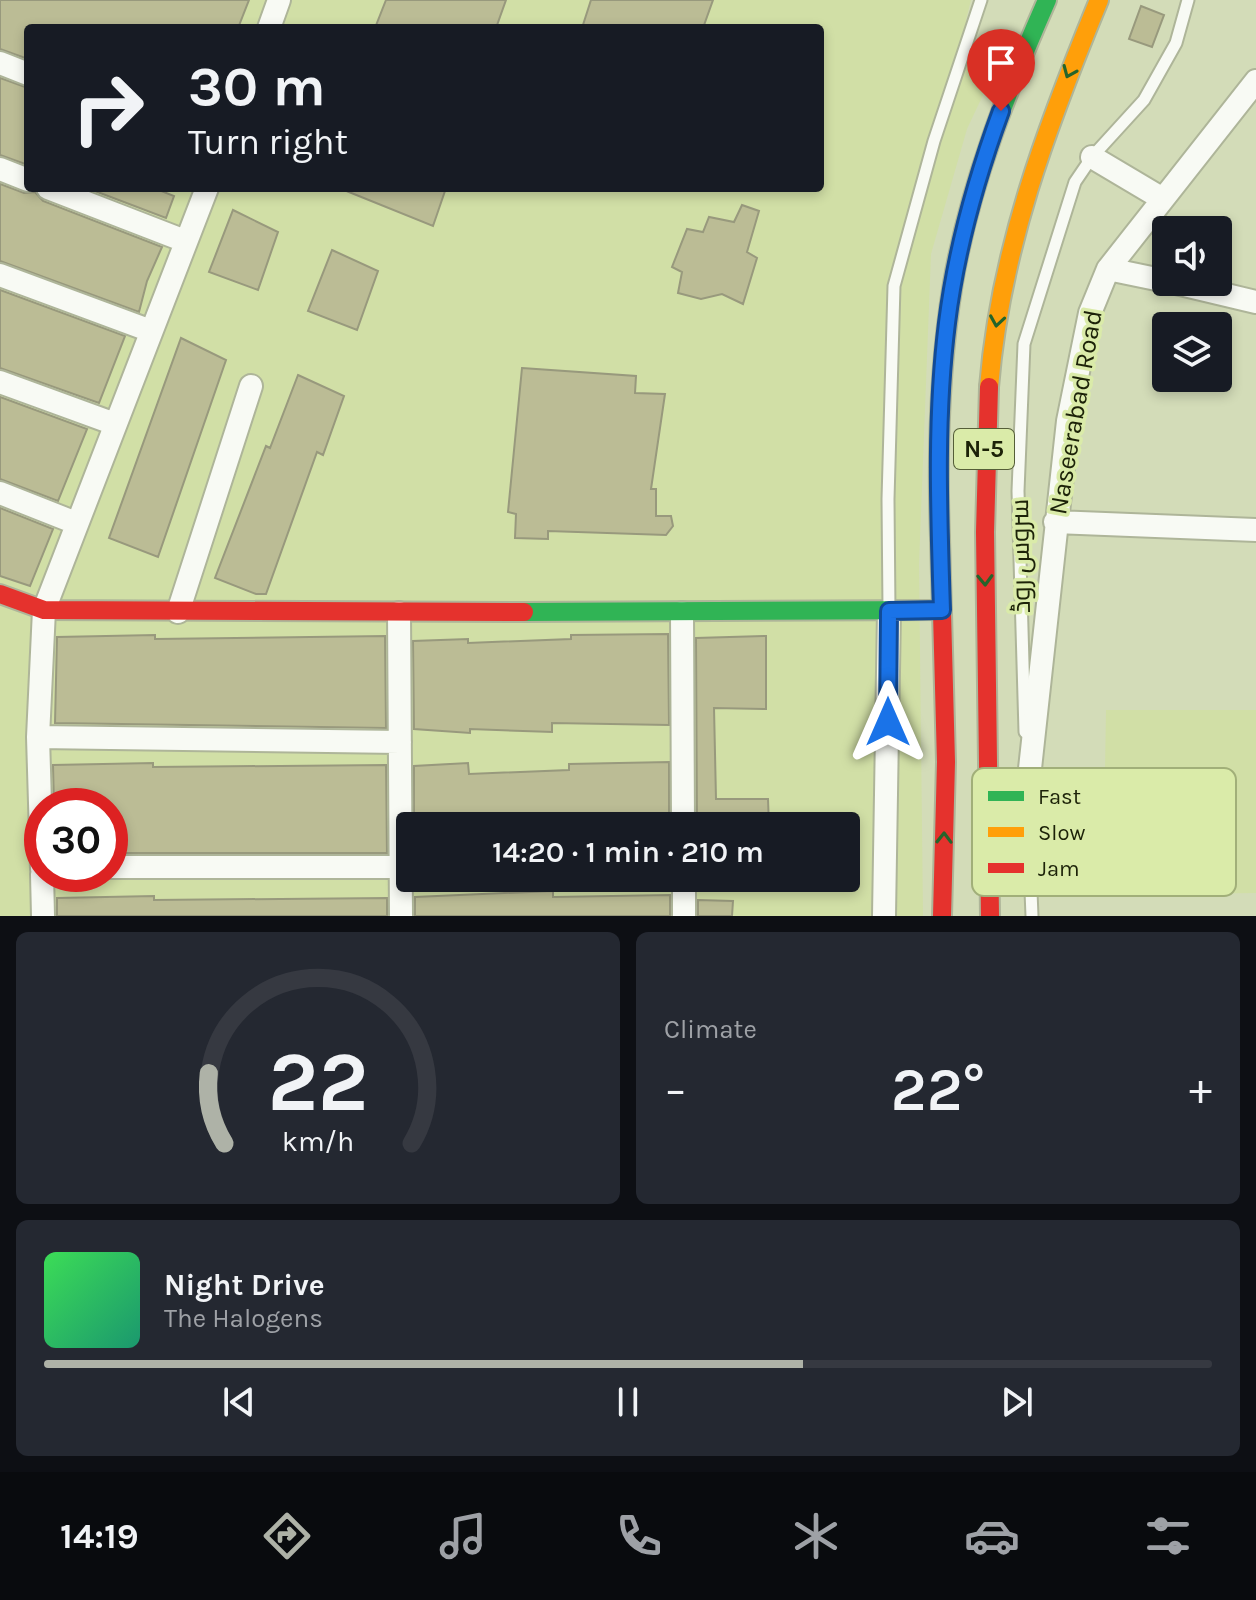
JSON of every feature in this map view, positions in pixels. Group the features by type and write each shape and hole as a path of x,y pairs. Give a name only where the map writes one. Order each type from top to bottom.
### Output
{"main road":[{"name":"N-5","path":"942,916 946,741 941,392 947,323 959,251 992,134 1046,0"},
{"name":"N-5","path":"987,768 982,486 989,376 1004,274 1053,112 1099,0"},
{"path":"0,594 44,610 682,613 942,610"},
{"name":"N-5","path":"990,896 990,916"}],"street":[{"path":"270,24 279,0"},
{"path":"0,63 24,72"},
{"name":"Naseerabad Road","path":"1030,768 1068,421 1090,313 1108,269 1256,81"},
{"path":"1092,157 1161,198"},
{"path":"0,169 24,178"},
{"path":"58,192 185,241"},
{"path":"40,788 38,737 44,610 205,192"},
{"path":"1108,269 1152,278"},
{"path":"0,275 151,331"},
{"path":"1231,296 1256,302"},
{"path":"0,382 115,424"},
{"path":"178,612 251,386"},
{"path":"0,493 76,523"},
{"path":"1055,522 1256,530"},
{"path":"884,916 889,611"},
{"path":"399,613 403,812"},
{"path":"682,613 683,812"},
{"path":"38,737 400,742"},
{"path":"128,867 396,867"},
{"path":"42,892 43,916"},
{"path":"401,916 403,892"},
{"path":"684,892 684,916"}],"lane":[{"path":"889,611 888,499 894,286 934,141 981,0"},
{"name":"سروس روڈ","path":"1026,768 1018,491 1024,344 1075,182 1092,157 1144,100 1176,43 1188,0"},
{"name":"سروس روڈ","path":"1031,896 1032,916"}],"shaded area":[{"path":"0,0 971,0 966,20 983,95 967,129 931,254 919,564 923,916 0,916"},
{"path":"1106,710 1256,710 1256,893 1236,893 1236,768 1105,768"}],"building":[{"path":"0,0 249,0 240,24 24,24 24,58 0,49"},
{"path":"386,0 506,0 497,24 377,24"},
{"path":"591,0 713,0 704,24 583,24"},
{"path":"1141,6 1164,15 1152,47 1129,39"},
{"path":"0,78 24,87 24,164 0,155"},
{"path":"0,184 24,193 35,192 43,201 162,247 147,281 139,312 0,261"},
{"path":"98,192 164,192 174,196 166,218"},
{"path":"349,192 445,192 433,226"},
{"path":"742,205 759,211 747,252 757,258 743,304 722,294 701,299 678,293 682,272 672,267 687,229 703,232 709,217 734,222"},
{"path":"233,210 278,232 258,290 209,272"},
{"path":"332,250 378,271 357,330 308,311"},
{"path":"0,290 125,336 99,403 0,368"},
{"path":"181,338 226,360 158,557 109,538"},
{"path":"522,368 636,376 635,393 665,394 651,489 656,489 656,516 671,516 673,526 666,535 548,531 548,539 515,538 516,514 508,512"},
{"path":"298,375 344,396 323,455 317,452 266,594 256,594 215,578 266,446 270,448"},
{"path":"0,397 87,429 58,501 0,479"},
{"path":"0,508 53,529 30,586 0,576"},
{"path":"668,634 669,725 552,723 552,732 470,729 470,733 414,729 413,641 468,639 468,643 571,639 571,635"},
{"path":"155,635 155,639 385,636 386,728 55,723 57,637"},
{"path":"766,636 766,709 714,708 716,799 768,799 768,812 697,812 696,638"},
{"path":"669,762 669,812 414,812 414,766 468,763 469,774 569,770 569,764"},
{"path":"53,765 386,765 387,853 128,853 128,788 54,788"},
{"path":"530,892 553,892 553,897 670,895 670,916 415,916 415,897"},
{"path":"154,896 154,900 387,898 387,916 57,916 57,898"},
{"path":"698,900 733,901 732,916 698,916"}],"traffic: fast":[{"path":"940,538 942,378 948,315 960,246 991,138 1047,0"},
{"path":"524,612 942,610"}],"traffic: slow":[{"path":"989,387 995,336 1015,238 1044,142 1099,0"}],"traffic: jam":[{"path":"988,768 985,532 989,387"},
{"path":"940,538 946,762 942,916"},
{"path":"0,594 44,610 524,612"},
{"path":"990,896 990,916"}],"route":[{"path":"888,722 889,611 942,610 941,392 947,323 959,251 1001,111"}]}
